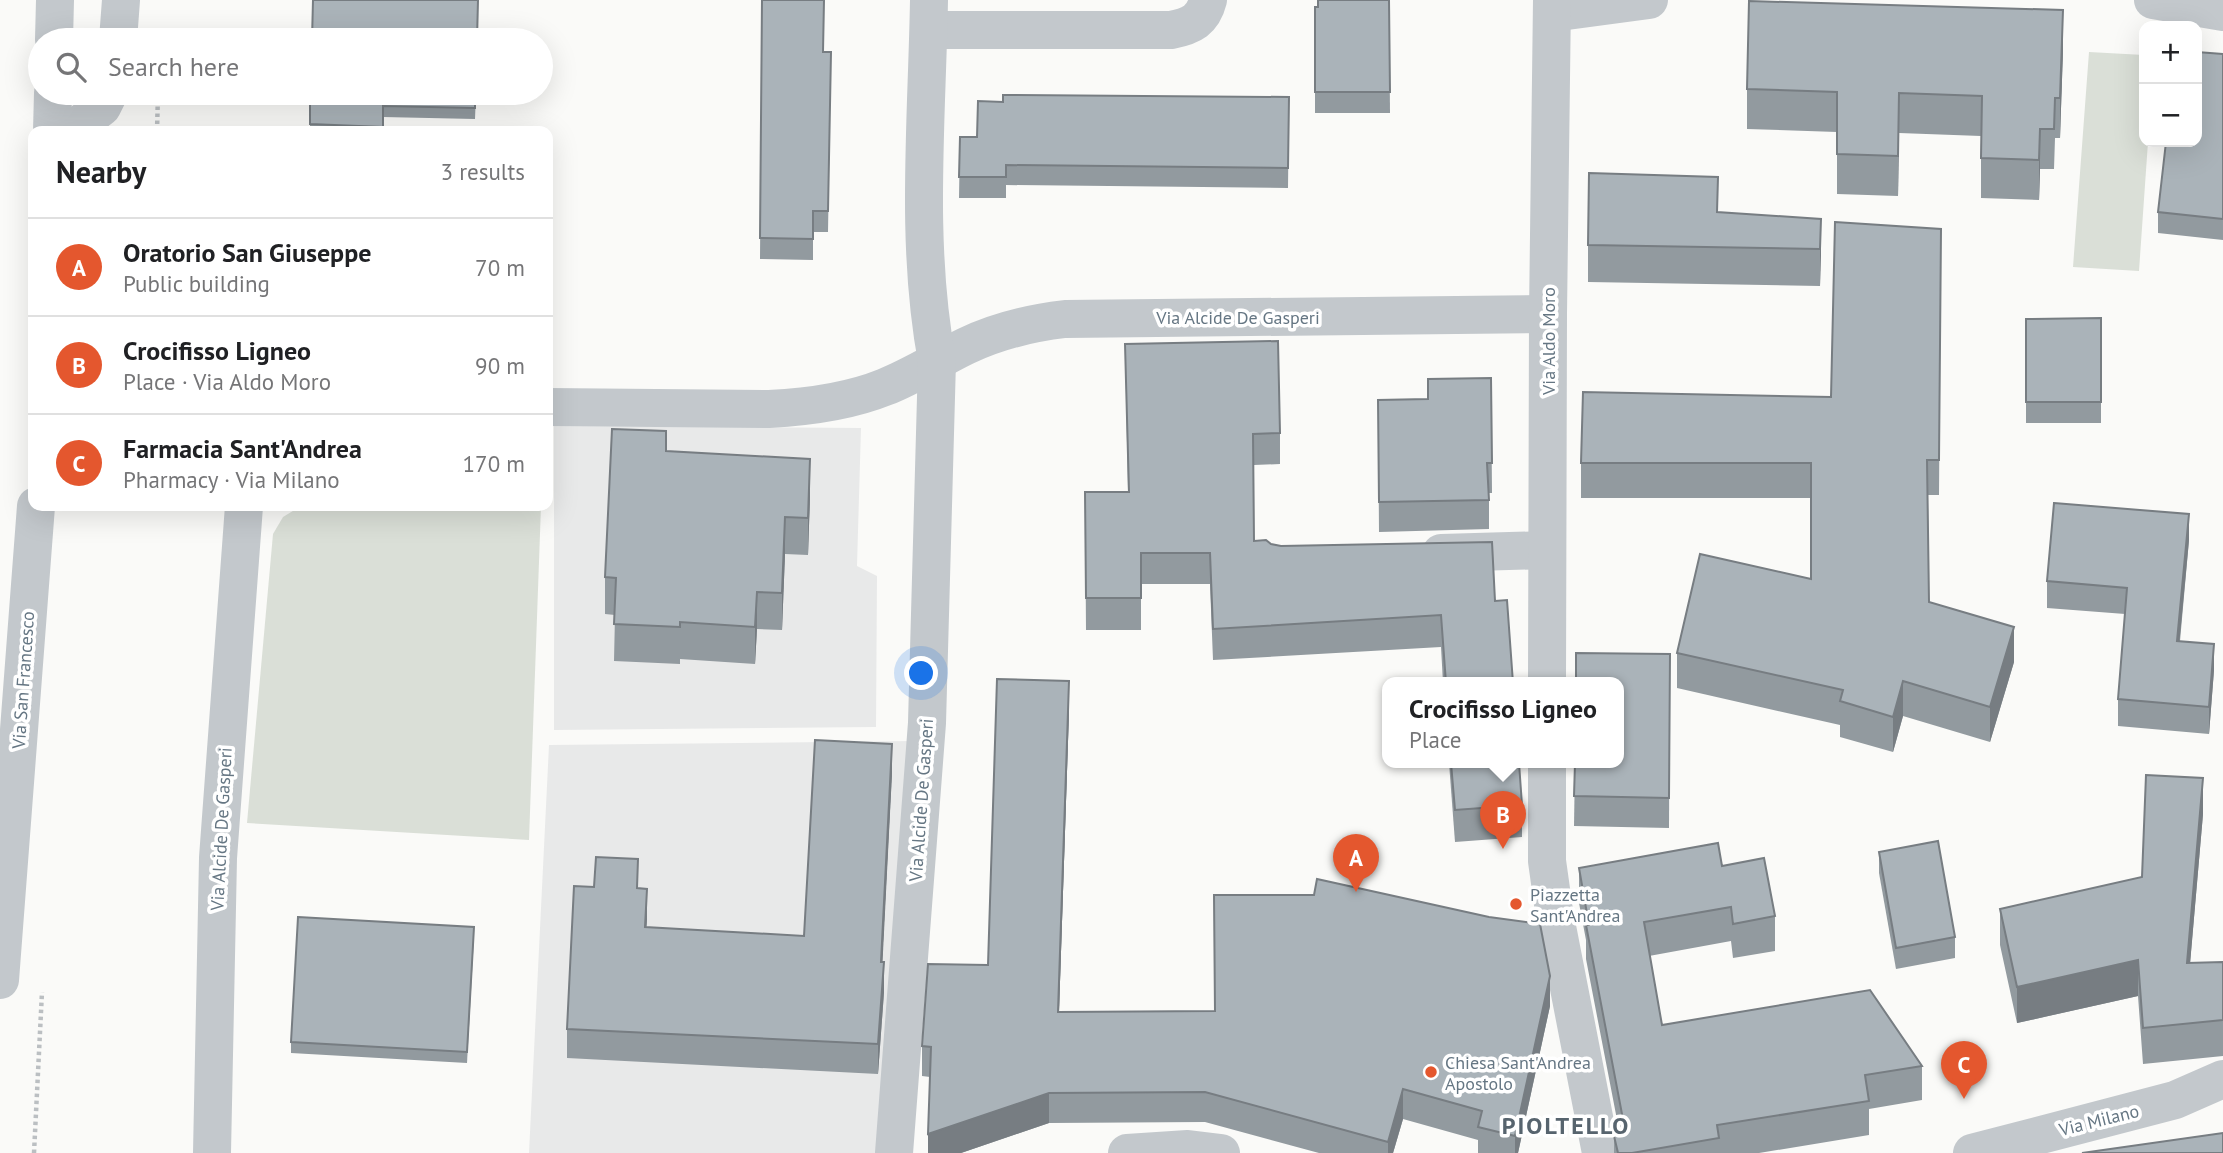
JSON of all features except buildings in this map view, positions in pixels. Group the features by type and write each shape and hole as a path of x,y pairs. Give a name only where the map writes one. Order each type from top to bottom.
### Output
{"street":[{"path":"54,28 55,0"},
{"path":"119,28 121,0"},
{"path":"937,361 928,309 925,255 929,15 1171,30 1195,23 1205,13 1209,0"},
{"path":"1552,6 1649,0"},
{"path":"2153,0 2223,12"},
{"name":"Via Aldo Moro","path":"1547,677 1552,6"},
{"path":"52,126 53,105"},
{"path":"77,126 103,105"},
{"name":"Via Alcide De Gasperi","path":"553,407 769,409 840,401 876,391 968,345 1011,329 1074,318 1548,314"},
{"name":"Via Alcide De Gasperi","path":"894,1153 927,723 937,361"},
{"name":"Via San Francesco","path":"0,980 36,511"},
{"name":"Via Alcide De Gasperi","path":"212,1153 218,858 244,511"},
{"path":"1401,554 1547,550"},
{"path":"1547,768 1547,861 1550,886 1601,1153"},
{"name":"Via Milano","path":"1972,1153 2175,1101 2223,1079"},
{"path":"1126,1153 1188,1149 1222,1153"}],"path":[{"path":"157,126 158,105"}],"shaded area":[{"path":"2089,52 2139,55 2139,147 2148,147 2139,271 2073,267"},
{"path":"554,426 861,428 857,566 877,576 876,727 554,730"},
{"path":"293,511 541,511 529,840 247,823 273,534 283,517"},
{"path":"912,741 885,1153 529,1153 549,745"}],"place":[{"name":"Crocifisso Ligneo","path":"1503,849"},
{"name":"Oratorio San Giuseppe","path":"1356,892"},
{"name":"Piazzetta Sant'Andrea","path":"1516,904"},
{"name":"Chiesa Sant'Andrea Apostolo","path":"1431,1072"},
{"name":"Farmacia Sant'Andrea","path":"1964,1099"}],"district":[{"name":"PIOLTELLO","path":"1566,1125"}]}
